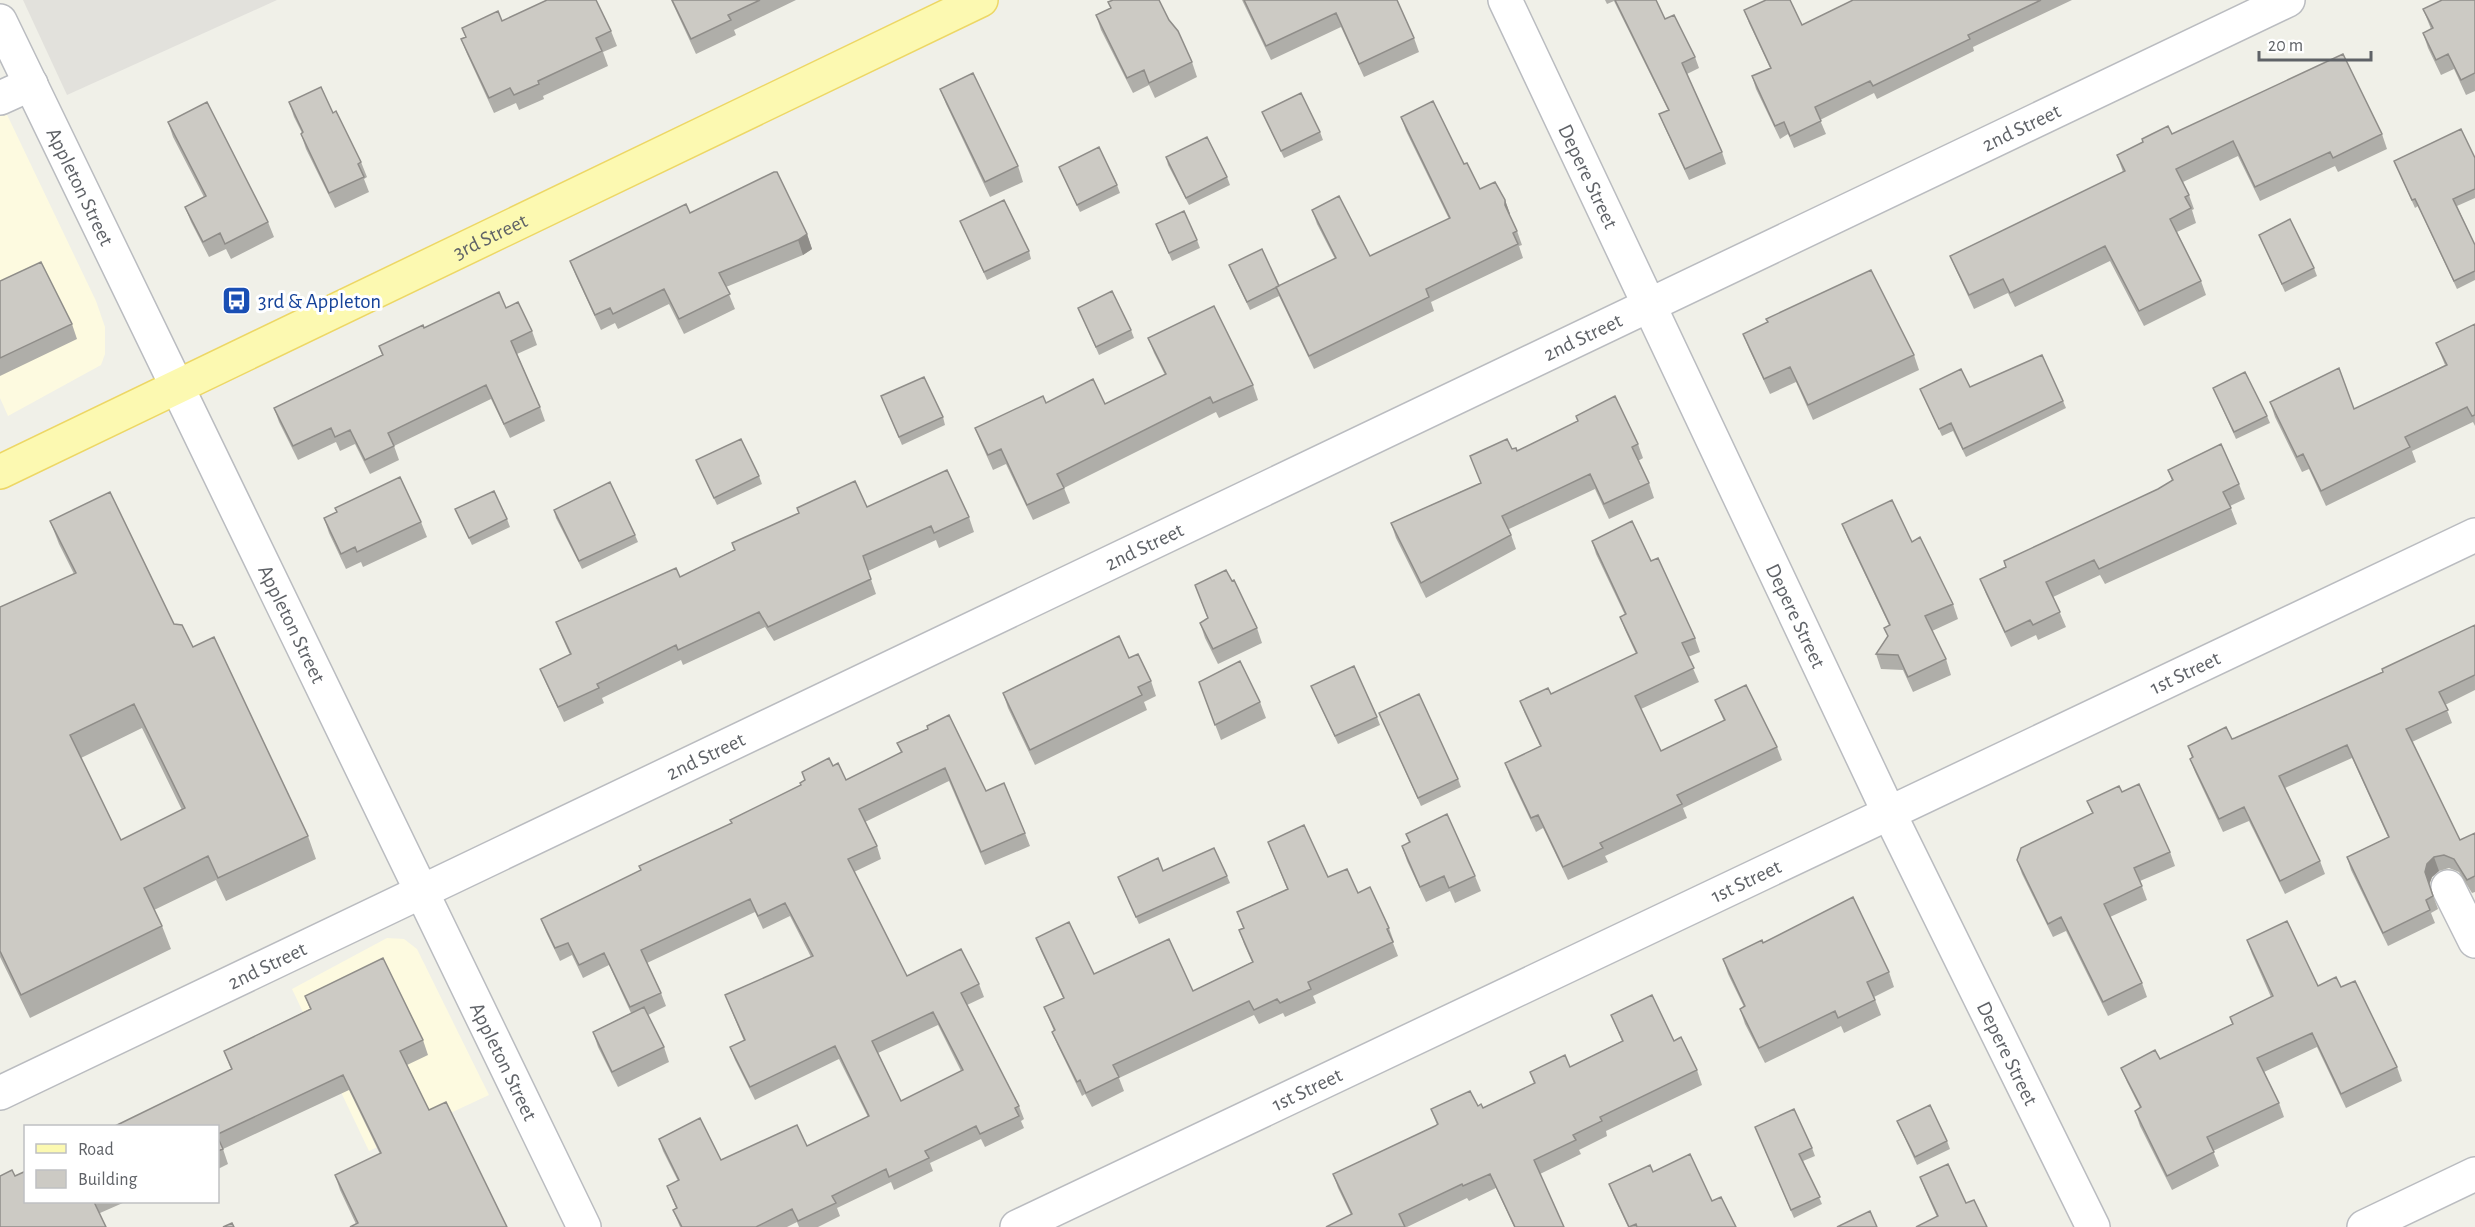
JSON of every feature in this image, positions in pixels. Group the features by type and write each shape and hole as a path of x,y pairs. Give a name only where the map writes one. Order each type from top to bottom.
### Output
{"main road":[{"name":"3rd Street","path":"0,472 981,0"}],"street":[{"name":"Depere Street","path":"1505,0 1652,305 1890,813 2093,1227"},
{"name":"2nd Street","path":"0,1093 2288,0"},
{"name":"Appleton Street","path":"0,21 584,1227"},
{"path":"0,98 31,84"},
{"name":"1st Street","path":"1017,1227 2475,535"},
{"path":"2448,887 2475,941"},
{"path":"2364,1227 2475,1174"}],"shaded area":[{"path":"23,0 277,0 67,95"},
{"path":"0,100 96,301 105,327 105,354 101,365 8,416 0,398"},
{"path":"387,938 404,939 417,949 489,1095 369,1151 292,989"}],"building":[{"path":"547,0 596,0 611,31 596,38 602,51 514,95 510,88 489,98 461,39 466,37 462,28 498,11 502,21"},
{"path":"672,0 760,0 728,15 731,20 691,39"},
{"path":"1113,0 1159,0 1169,20 1178,31 1192,62 1149,83 1144,70 1127,78 1096,15 1111,8 1108,2"},
{"path":"1244,0 1397,0 1414,38 1359,64 1336,13 1266,46"},
{"path":"1615,0 1656,0 1665,19 1674,15 1695,57 1682,63 1722,152 1685,169 1659,114 1669,110"},
{"path":"1766,0 1790,0 1802,25 1853,0 2041,0 1968,35 1970,39 1873,86 1870,81 1815,107 1821,121 1790,136 1784,122 1775,126 1752,76 1771,68 1744,10"},
{"path":"2442,0 2475,0 2475,73 2461,80 2448,54 2436,60 2423,33 2433,28 2423,9"},
{"path":"2343,54 2382,134 2333,158 2330,152 2255,187 2233,141 2176,169 2189,195 2185,197 2191,208 2170,219 2201,281 2139,311 2105,246 2010,293 2003,279 1969,295 1950,256 2125,171 2117,155 2143,142 2142,139 2168,126 2172,134"},
{"path":"973,73 1018,166 985,182 940,89"},
{"path":"321,87 333,113 336,111 361,162 358,164 364,177 329,193 301,134 303,132 289,102"},
{"path":"1301,93 1320,132 1281,151 1262,112"},
{"path":"1433,101 1464,164 1467,163 1480,189 1495,182 1517,231 1513,233 1518,244 1426,289 1429,297 1309,356 1276,287 1336,258 1312,210 1339,196 1370,256 1450,218 1401,117"},
{"path":"207,102 268,222 225,244 220,233 203,242 185,207 206,196 168,122"},
{"path":"2461,129 2475,158 2475,189 2453,199 2475,245 2475,271 2454,281 2394,161"},
{"path":"1207,137 1227,177 1186,198 1166,157"},
{"path":"1099,147 1117,185 1077,205 1059,167"},
{"path":"777,172 807,234 798,240 719,273 730,294 679,319 664,289 613,314 610,308 595,315 570,261 686,204 690,213"},
{"path":"1004,200 1029,251 984,272 960,221"},
{"path":"1184,211 1197,240 1169,253 1156,224"},
{"path":"2290,219 2314,268 2282,284 2259,235"},
{"path":"1262,249 1279,286 1247,302 1229,265"},
{"path":"41,262 72,324 0,358 0,281"},
{"path":"1871,270 1914,355 1808,405 1790,367 1764,379 1743,334 1768,322 1766,319"},
{"path":"1112,291 1131,330 1096,347 1078,308"},
{"path":"499,292 506,308 518,302 532,331 511,341 540,407 504,424 486,385 388,433 394,446 365,460 350,430 335,437 331,428 293,446 274,408 383,355 379,346 423,325 424,328"},
{"path":"1214,306 1253,385 1213,403 1210,397 1057,474 1064,488 1027,505 1001,449 988,455 975,428 1043,396 1046,403 1093,379 1105,404 1166,374 1148,338"},
{"path":"2475,324 2475,415 2472,416 2467,407 2405,437 2410,447 2321,491 2303,454 2297,457 2270,402 2339,368 2354,409 2447,365 2436,343"},
{"path":"2042,355 2063,401 1963,449 1951,423 1939,429 1920,389 1961,369 1970,387"},
{"path":"2245,372 2267,416 2234,432 2213,388"},
{"path":"924,377 943,417 899,437 881,396"},
{"path":"1615,396 1638,444 1632,447 1649,483 1604,504 1590,474 1502,516 1511,535 1421,583 1391,523 1481,483 1470,456 1507,439 1512,449 1516,448 1517,451 1578,421 1576,416"},
{"path":"741,439 759,476 714,498 696,460"},
{"path":"2221,444 2239,484 2223,492 2231,508 2099,569 2094,560 2046,582 2060,612 2033,625 2030,620 2005,632 1980,579 2006,567 2004,561 2158,489 2173,480 2168,470"},
{"path":"947,470 969,517 934,533 931,526 863,556 871,579 768,627 759,612 678,650 676,645 597,684 599,688 558,707 540,669 571,654 556,622 676,568 680,577 735,550 732,543 799,513 797,508 855,481 867,507"},
{"path":"400,477 421,522 357,552 355,547 341,554 324,518 337,512 335,508"},
{"path":"610,482 635,535 579,561 554,510"},
{"path":"494,491 507,519 469,538 455,509"},
{"path":"110,492 174,624 182,625 193,647 214,637 308,836 218,878 208,856 144,888 162,926 21,995 0,951 0,607 76,573 50,521","holes":["134,704 185,808 121,840 70,735"]},
{"path":"1892,500 1912,542 1920,537 1953,604 1925,616 1946,659 1908,677 1898,655 1876,654 1888,636 1884,628 1890,625 1842,524"},
{"path":"1632,521 1651,561 1658,558 1695,638 1682,643 1694,668 1635,696 1661,751 1725,720 1715,700 1746,685 1777,747 1677,795 1682,804 1600,843 1603,848 1563,867 1538,815 1531,818 1505,763 1541,746 1520,701 1548,688 1551,694 1637,653 1620,617 1626,614 1592,541"},
{"path":"1226,570 1232,581 1234,580 1257,628 1213,649 1200,623 1208,618 1195,585"},
{"path":"2475,625 2475,675 2439,692 2448,710 2406,729 2460,840 2475,833 2475,876 2467,880 2454,859 2444,855 2434,857 2427,864 2425,872 2433,896 2426,900 2430,910 2383,933 2347,857 2389,837 2347,745 2279,776 2320,861 2280,881 2244,807 2219,819 2190,759 2193,757 2188,746 2226,727 2232,739 2235,738 2383,672 2382,669"},
{"path":"1119,636 1129,658 1138,654 1151,681 1138,687 1142,695 1030,750 1003,693"},
{"path":"1240,661 1260,702 1215,725 1199,682"},
{"path":"1354,666 1377,717 1335,736 1311,686"},
{"path":"1419,694 1458,779 1418,798 1379,713"},
{"path":"949,715 986,791 1004,783 1025,833 981,852 945,768 859,809 877,846 848,859 907,976 961,949 979,984 961,993 1019,1106 1015,1108 1019,1116 980,1134 976,1126 925,1151 929,1158 889,1177 886,1169 832,1196 836,1203 798,1221 792,1209 756,1227 682,1227 673,1210 677,1208 667,1186 679,1180 659,1139 700,1118 721,1160 797,1125 807,1146 869,1116 835,1046 750,1087 730,1047 745,1040 725,995 813,956 785,903 758,916 750,899 641,950 661,993 630,1007 604,953 579,965 568,943 555,948 541,919 641,870 639,866 732,823 730,820 801,785 800,783 805,780 802,772 829,758 833,766 838,763 846,780 902,752 897,743 928,729 927,726","holes":["933,1012 963,1070 901,1101 872,1041"]},
{"path":"2139,784 2170,852 2134,868 2142,886 2104,904 2142,983 2103,1002 2061,917 2048,924 2017,860 2021,848 2093,813 2087,801 2119,786 2122,792"},
{"path":"1447,814 1475,876 1449,888 1444,876 1420,887 1402,846 1410,842 1406,834"},
{"path":"1304,825 1328,877 1347,869 1358,893 1370,887 1393,942 1308,982 1311,989 1280,1003 1277,999 1254,1010 1249,1001 1113,1065 1119,1077 1086,1093 1080,1080 1077,1082 1052,1032 1055,1030 1044,1007 1064,998 1036,938 1069,922 1094,974 1169,939 1193,991 1253,962 1239,930 1244,928 1237,912 1288,889 1268,842"},
{"path":"1214,848 1227,876 1136,917 1118,877 1158,858 1163,871"},
{"path":"1853,897 1889,972 1867,982 1875,1000 1838,1018 1835,1011 1759,1048 1740,1009 1745,1006 1723,959 1762,940 1763,943"},
{"path":"2287,921 2318,986 2336,977 2341,987 2355,981 2397,1067 2341,1094 2312,1033 2257,1058 2279,1103 2207,1137 2214,1152 2167,1176 2135,1111 2141,1107 2121,1068 2155,1050 2160,1059 2233,1024 2230,1017 2273,996 2247,940"},
{"path":"383,958 423,1040 400,1051 429,1110 446,1102 507,1227 350,1227 358,1223 335,1175 381,1153 343,1075 219,1134 219,1125 117,1125 232,1069 224,1051 311,1009 305,996"},
{"path":"1652,995 1674,1041 1681,1037 1697,1070 1600,1117 1602,1121 1573,1135 1576,1140 1534,1160 1564,1227 1515,1227 1490,1174 1463,1186 1462,1184 1399,1214 1405,1227 1326,1227 1352,1214 1333,1174 1435,1126 1438,1124 1431,1109 1470,1091 1478,1106 1481,1104 1483,1108 1535,1083 1530,1072 1565,1055 1570,1067 1623,1041 1611,1015"},
{"path":"644,1007 664,1047 612,1072 593,1032"},
{"path":"1930,1105 1947,1141 1915,1157 1897,1121"},
{"path":"1794,1109 1812,1148 1799,1154 1820,1197 1791,1210 1755,1127"},
{"path":"1690,1154 1712,1201 1721,1197 1736,1227 1637,1227 1636,1224 1629,1227 1609,1184 1650,1165 1653,1172"},
{"path":"1948,1164 1966,1203 1974,1200 1987,1227 1916,1227 1938,1216 1920,1177"},
{"path":"12,1170 15,1176 24,1172 24,1203 94,1203 106,1227 0,1227 0,1176"},
{"path":"1870,1211 1877,1227 1837,1227"}],"place":[{"name":"3rd & Appleton","path":"237,301"}]}
